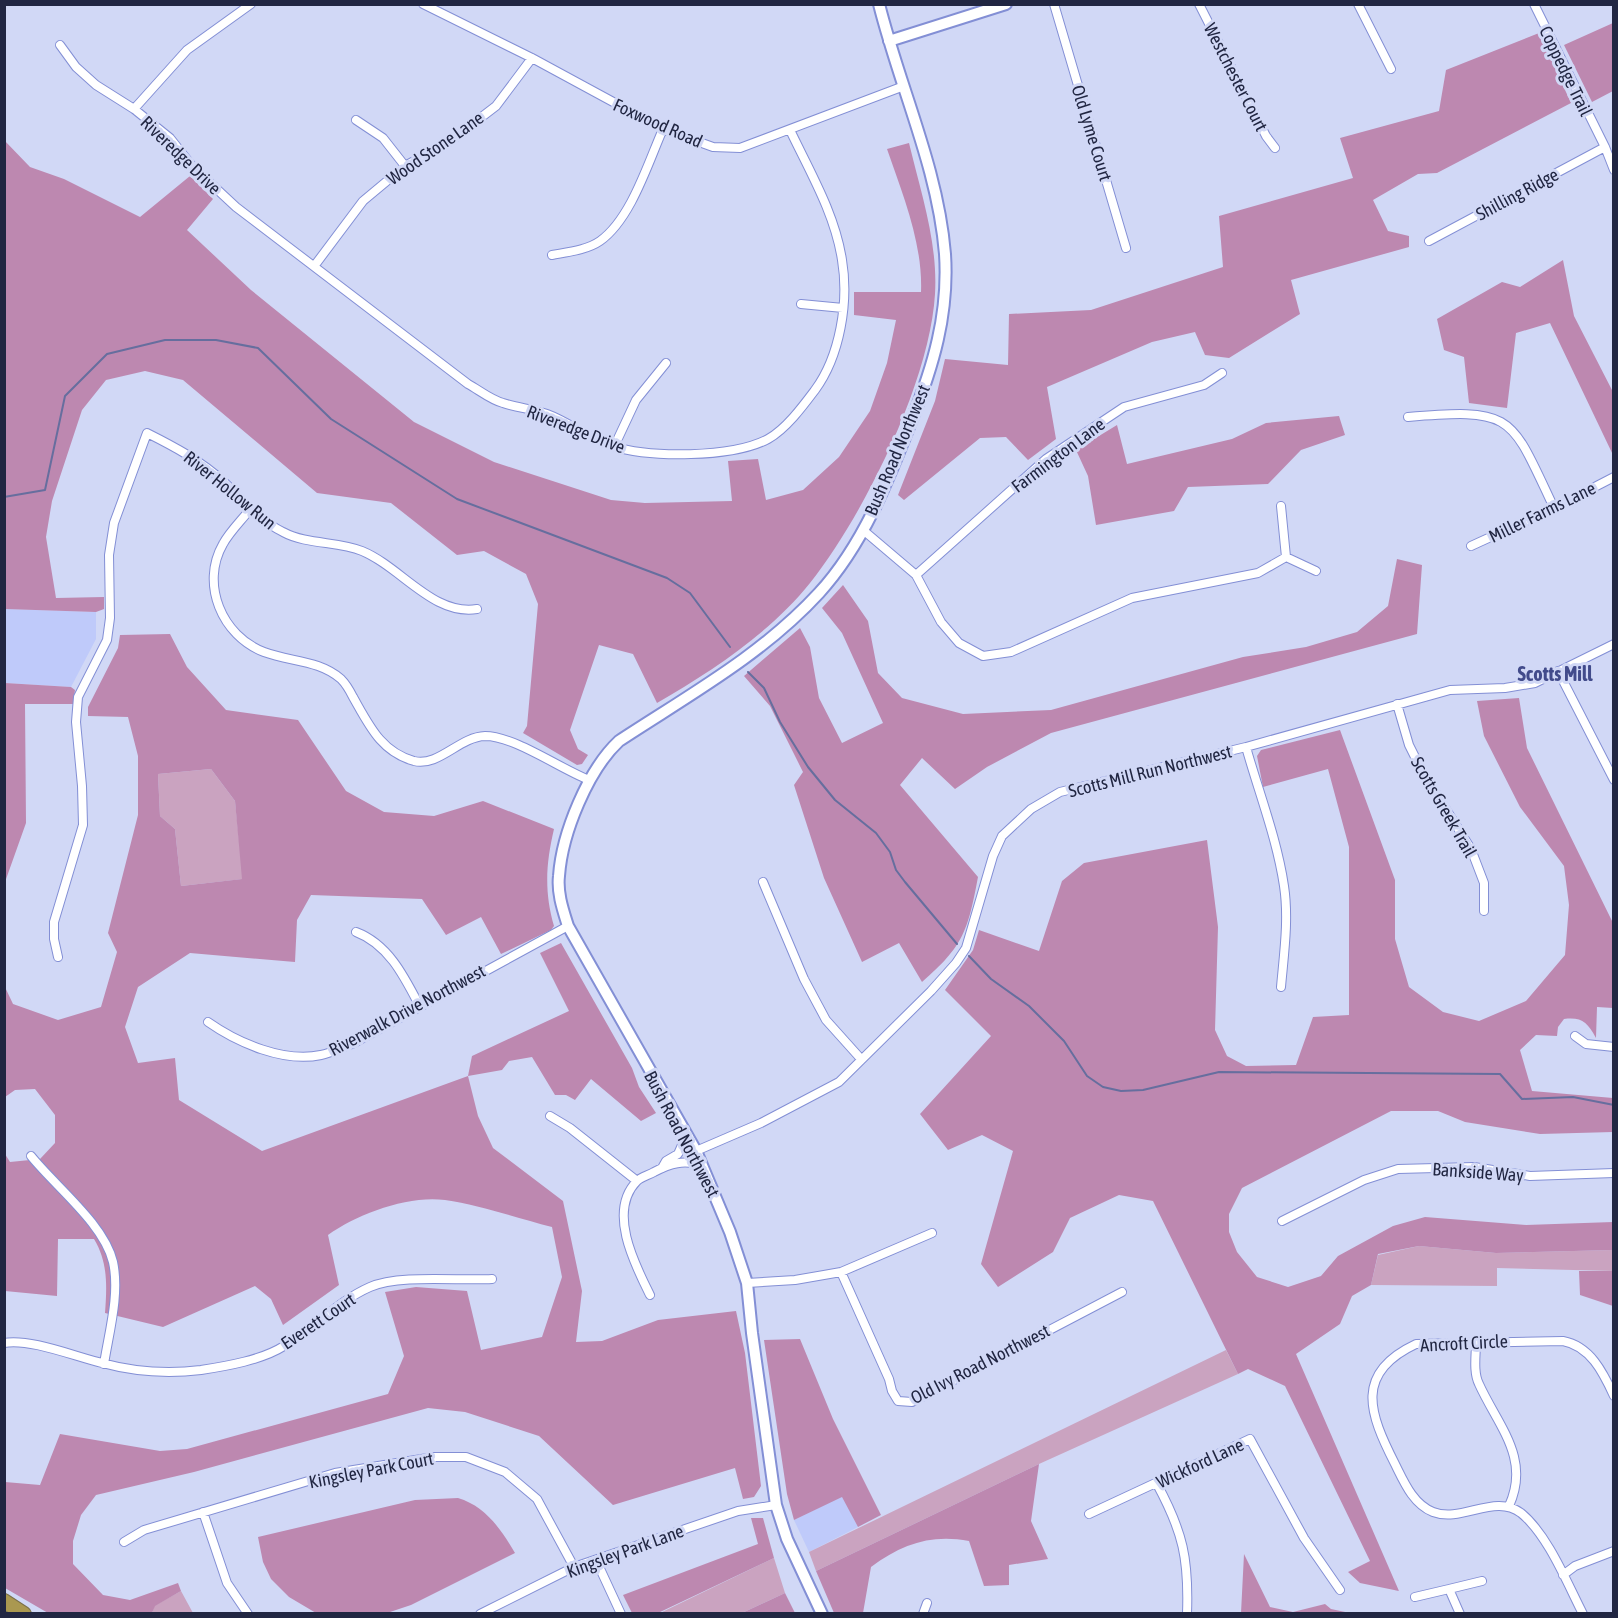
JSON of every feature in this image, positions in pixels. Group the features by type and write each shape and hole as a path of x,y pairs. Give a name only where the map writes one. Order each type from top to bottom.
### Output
{"highway":[{"path":"4,1601 24,1614"}],"street":[{"path":"134,109 186,50 251,4"},
{"name":"Foxwood Road","path":"423,4 532,58 663,129 713,147 740,147 904,86"},
{"name":"Bush Road Northwest","path":"822,1614 787,1539 776,1505 747,1283 718,1199 696,1151 568,926 561,902 559,876 571,825 589,780 605,754 619,741 720,678 783,627 820,591 863,530 893,469 921,398 935,358 944,308 945,255 929,172 879,4"},
{"name":"Old Lyme Court","path":"1054,4 1126,248"},
{"name":"Westchester Court","path":"1199,4 1266,136 1275,148"},
{"path":"1358,4 1391,69"},
{"name":"Coppedge Trail","path":"1534,4 1605,147 1614,170"},
{"path":"889,41 1001,5"},
{"name":"Riveredge Drive","path":"60,45 76,67 89,79 134,109 170,138 192,167 222,194 429,357 501,403 549,415 582,434 614,447 646,453 723,453 770,438 805,404 822,381 836,347 843,308 843,261 832,216 790,130"},
{"name":"Wood Stone Lane","path":"315,265 363,201 405,166 449,142 496,106 532,58"},
{"path":"356,120 383,138 405,166"},
{"path":"552,255 585,249 600,241 618,225 663,129"},
{"name":"Shilling Ridge","path":"1429,240 1605,147"},
{"path":"801,304 843,308"},
{"path":"614,447 636,400 666,363"},
{"name":"Farmington Lane","path":"916,575 1046,459 1124,406 1204,385 1221,373"},
{"path":"1408,417 1477,413 1509,426 1524,444 1554,508"},
{"name":"River Hollow Run","path":"58,957 54,939 54,922 82,825 82,786 76,722 78,697 107,640 110,618 109,555 114,523 147,434 189,454 251,508 283,532 311,542 362,550 452,609 464,611 477,609"},
{"name":"Miller Farms Lane","path":"1471,546 1554,508 1614,477"},
{"path":"1281,506 1286,557"},
{"path":"251,508 222,544 213,572 215,600 230,627 251,645 264,652 329,669 344,682 380,742 398,754 415,761 429,761 470,738 486,736 508,740 589,780"},
{"path":"863,530 916,575 941,622 959,643 983,656 1011,652 1132,598 1258,573 1286,557"},
{"path":"1286,557 1316,571"},
{"name":"Scotts Mill Run Northwest","path":"696,1151 761,1123 839,1082 956,963 966,948 993,856 1002,836 1031,809 1060,792 1246,747 1450,690 1504,688 1535,683 1614,644"},
{"path":"1558,671 1614,780"},
{"name":"Scotts Greek Trail","path":"1397,704 1409,745 1423,773 1471,849 1484,883 1484,911"},
{"path":"1246,747 1284,886 1286,937 1281,987"},
{"path":"763,882 804,979 826,1020 861,1059"},
{"name":"Riverwalk Drive Northwest","path":"208,1022 224,1033 283,1054 322,1055 352,1044 419,1005 568,926"},
{"path":"356,932 380,945 401,971 419,1005"},
{"path":"1575,1035 1586,1044 1614,1047"},
{"path":"550,1116 570,1128 637,1181"},
{"path":"662,1168 666,1161 678,1154 686,1136"},
{"path":"31,1156 102,1236 113,1263 115,1292 104,1364"},
{"path":"650,1295 636,1265 624,1226 625,1205 637,1181 662,1168 684,1161 702,1165"},
{"name":"Bankside Way","path":"1282,1221 1364,1180 1398,1169 1474,1167 1530,1176 1614,1173"},
{"path":"747,1283 795,1280 841,1272 932,1233"},
{"name":"Old Ivy Road Northwest","path":"841,1272 889,1379 892,1391 898,1401 904,1403 912,1402 1122,1292"},
{"name":"Everett Court","path":"4,1343 37,1346 104,1364 155,1372 181,1372 243,1361 283,1347 342,1302 372,1286 402,1280 457,1282 492,1279"},
{"name":"Ancroft Circle","path":"1509,1506 1484,1508 1456,1516 1432,1512 1421,1505 1412,1496 1373,1417 1371,1400 1377,1375 1400,1351 1416,1344 1541,1340 1574,1343 1595,1361 1614,1396"},
{"path":"1476,1342 1476,1374 1479,1385 1507,1437 1517,1465 1514,1495 1509,1506 1528,1520 1563,1575 1583,1614"},
{"name":"Wickford Lane","path":"1089,1514 1250,1439 1304,1538 1340,1590"},
{"name":"Kingsley Park Court","path":"124,1542 144,1530 335,1473 434,1456 466,1457 505,1472 537,1499 574,1568"},
{"path":"1157,1484 1171,1509 1185,1552 1188,1571 1187,1614"},
{"name":"Kingsley Park Lane","path":"480,1614 574,1568 738,1510 776,1505"},
{"path":"203,1512 227,1583 248,1614"},
{"path":"1563,1575 1575,1566 1614,1551"},
{"path":"596,1560 621,1614"},
{"path":"1414,1597 1482,1581"},
{"path":"1449,1589 1460,1614"},
{"path":"923,1614 927,1603"}],"shaded area":[{"path":"1613,23 1613,91 1592,102 1564,45"},
{"path":"1539,33 1571,103 1437,173 1418,174 1373,200 1388,231 1409,236 1409,247 1291,280 1300,314 1229,358 1205,355 1195,332 1152,342 1047,387 1056,439 1028,460 1006,437 980,438 904,500 898,495 935,401 945,359 1008,365 1009,314 1091,310 1223,267 1219,216 1353,178 1340,138 1439,111 1446,70"},
{"path":"4,140 30,167 64,179 140,217 190,176 213,199 187,230 251,290 414,422 494,462 611,500 645,503 732,501 728,461 758,459 766,500 803,490 839,457 870,411 887,363 896,320 854,315 854,292 921,292 919,256 915,238 887,149 909,143 928,218 934,256 935,294 930,329 921,366 891,446 852,521 810,583 759,635 698,678 657,703 633,654 599,645 570,730 578,749 588,755 582,764 577,765 523,733 527,726 538,604 526,574 484,551 457,555 391,503 317,493 183,380 145,371 106,380 82,410 52,501 46,537 56,598 104,597 104,609 96,612 5,609"},
{"path":"1563,260 1574,316 1613,392 1613,455 1550,323 1516,333 1507,408 1469,403 1464,357 1444,350 1437,319 1502,282 1520,287"},
{"path":"1339,416 1345,435 1301,450 1268,484 1188,487 1174,511 1096,525 1088,476 1076,450 1117,425 1127,464 1232,439 1266,423"},
{"path":"1397,559 1422,565 1417,634 1051,733 987,767 955,789 922,758 900,785 978,877 971,911 956,947 922,982 899,943 862,962 824,878 794,785 803,772 770,706 744,676 800,628 810,647 819,698 842,743 883,723 842,633 822,608 843,585 868,621 878,673 902,698 963,714 1051,710 1243,657 1306,647 1357,632 1388,606"},
{"path":"5,609 96,612 96,639 71,687 5,683"},
{"path":"170,634 187,667 226,710 298,720 346,791 384,812 434,816 483,801 554,829 547,878 554,926 551,930 501,954 481,917 446,935 422,899 311,895 297,920 295,962 190,953 138,987 125,1027 138,1063 175,1058 179,1100 262,1151 468,1076 478,1116 493,1148 563,1201 582,1291 576,1342 602,1341 658,1320 736,1311 745,1353 761,1486 754,1497 743,1499 735,1468 613,1505 539,1436 465,1412 428,1408 194,1472 96,1495 81,1515 73,1541 73,1564 103,1595 130,1600 178,1583 181,1591 155,1606 152,1613 48,1613 5,1588 5,1482 40,1485 60,1434 160,1451 187,1449 388,1394 404,1356 385,1292 416,1287 467,1291 481,1350 542,1337 562,1277 552,1227 472,1205 431,1199 399,1203 368,1213 328,1235 339,1285 283,1325 271,1299 255,1286 163,1327 105,1313 104,1265 94,1239 58,1239 57,1296 5,1291 5,1154 10,1162 40,1159 55,1143 55,1115 35,1089 15,1090 5,1097 4,985 13,1004 58,1020 101,1007 117,952 108,933 138,815 138,756 128,717 88,716 88,707 118,648 120,635","holes":["211,769 235,801 242,879 181,886 175,829 160,816 158,774"]},
{"path":"5,683 71,687 75,690 73,704 25,704 26,823 5,882"},
{"path":"1519,698 1527,748 1613,923 1613,1008 1597,1007 1596,1038 1590,1028 1580,1020 1564,1019 1558,1027 1557,1036 1536,1035 1520,1050 1532,1091 1613,1098 1613,1132 1540,1134 1465,1122 1438,1111 1391,1111 1242,1188 1229,1214 1229,1232 1237,1252 1257,1277 1288,1287 1321,1276 1338,1256 1393,1226 1425,1217 1526,1225 1613,1222 1613,1250 1496,1253 1419,1246 1378,1254 1371,1285 1352,1296 1340,1324 1296,1354 1399,1591 1360,1583 1348,1572 1370,1561 1285,1386 1248,1369 1238,1374 1153,1201 1119,1195 1070,1218 1053,1252 998,1287 981,1264 1013,1151 982,1135 948,1150 920,1114 991,1036 945,990 973,950 979,930 1039,951 1062,881 1084,863 1207,840 1218,927 1215,1030 1227,1056 1246,1066 1296,1065 1313,1017 1349,1015 1349,847 1328,769 1263,787 1257,756 1261,750 1340,730 1395,880 1395,939 1409,987 1443,1012 1479,1021 1526,1001 1565,955 1569,905 1564,866 1520,807 1484,736 1477,701"},
{"path":"211,769 235,801 243,879 181,886 175,829 160,816 158,774"},
{"path":"561,943 632,1068 639,1087 656,1113 641,1121 591,1079 575,1100 566,1095 555,1095 532,1057 509,1061 502,1070 468,1076 472,1056 569,1011 540,953"},
{"path":"1419,1246 1496,1253 1613,1250 1613,1271 1497,1268 1497,1286 1371,1285 1378,1255"},
{"path":"1579,1271 1613,1271 1613,1306 1580,1295"},
{"path":"800,1339 833,1419 881,1515 858,1527 842,1497 794,1520 787,1494 764,1340"},
{"path":"1226,1350 1238,1374 1039,1464 816,1571 809,1552"},
{"path":"1039,1464 1031,1521 1048,1559 1009,1565 1009,1585 984,1586 969,1541 942,1539 917,1543 894,1552 871,1567 863,1613 834,1613 816,1571"},
{"path":"842,1496 858,1527 809,1552 794,1520"},
{"path":"458,1498 476,1507 491,1519 515,1553 411,1605 387,1613 316,1613 289,1597 271,1579 263,1562 258,1537 415,1500"},
{"path":"751,1518 763,1518 774,1558 658,1613 632,1613 623,1595 758,1544"},
{"path":"1244,1554 1270,1607 1293,1612 1325,1604 1331,1609 1350,1613 1241,1613"},
{"path":"774,1558 785,1593 742,1613 658,1614"},
{"path":"181,1591 193,1613 152,1614 154,1606"},
{"path":"785,1593 795,1613 742,1613"}],"waterway":[{"path":"4,497 45,490 65,396 107,354 165,340 216,340 258,348 331,419 457,499 667,578 690,593 730,647"},
{"path":"748,672 764,688 780,722 808,767 835,800 876,833 890,852 896,870 957,944"},
{"path":"969,956 991,979 1029,1006 1064,1041 1087,1076 1103,1087 1121,1091 1143,1090 1219,1072 1500,1074 1522,1099 1573,1097 1614,1105"}],"district":[{"name":"Scotts Mill","path":"1555,673"}]}
